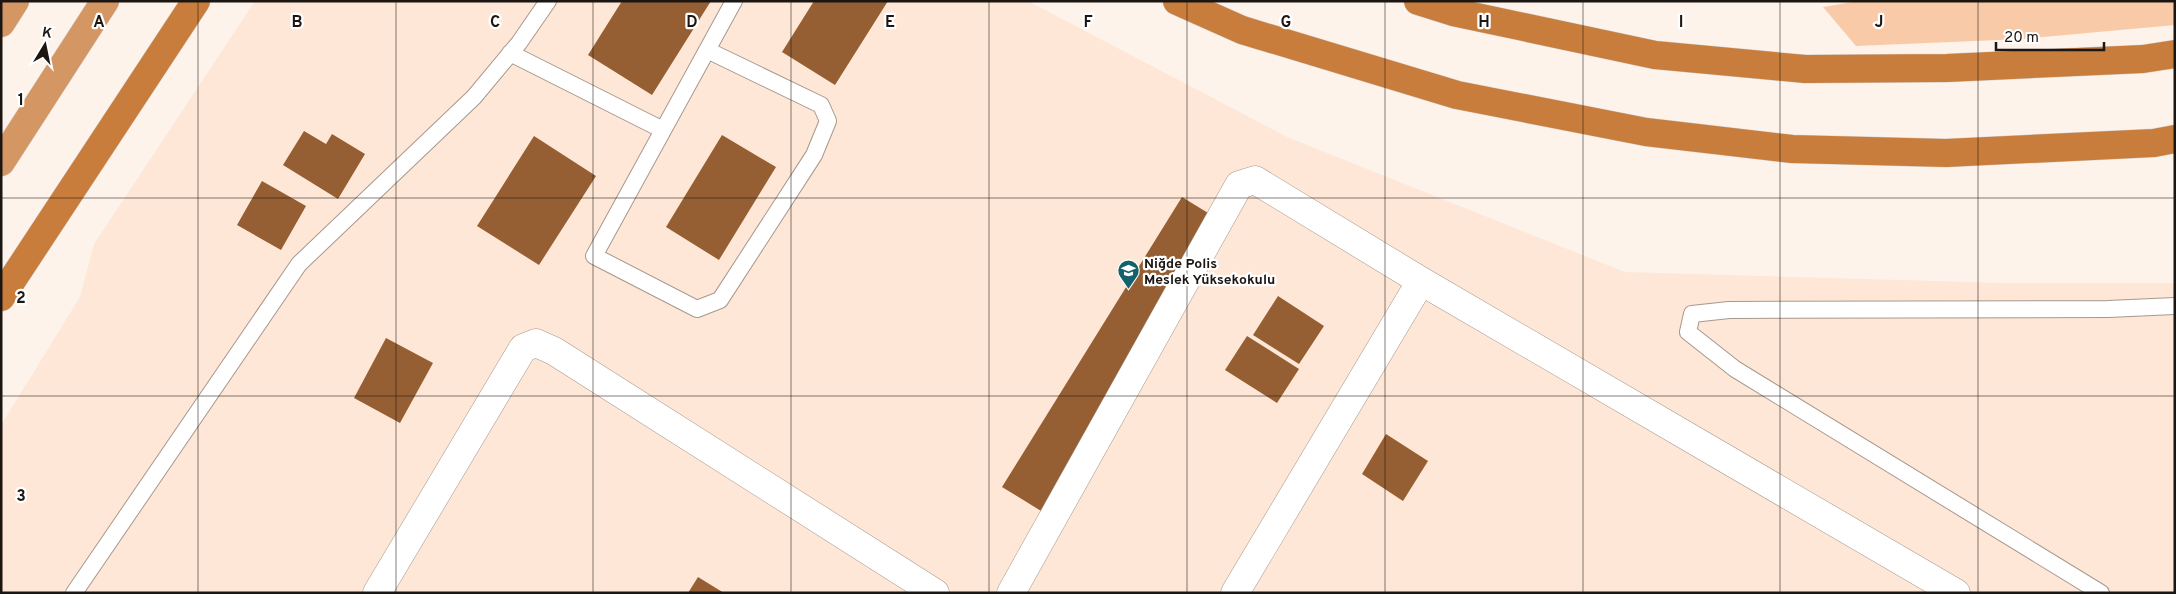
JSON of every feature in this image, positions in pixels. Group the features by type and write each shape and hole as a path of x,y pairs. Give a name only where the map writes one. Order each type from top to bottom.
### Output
{"highway":[{"path":"1,23 15,1"},
{"path":"1,162 105,1"},
{"path":"1,297 196,1"},
{"path":"1177,1 1242,30 1458,96 1646,132 1792,149 1946,153 2154,142 2175,139"},
{"path":"1418,1 1452,12 1655,55 1805,69 1957,68 2143,59 2175,54"}],"street":[{"path":"1011,593 1239,185 1255,180 1422,281 1956,593"},
{"path":"1236,593 1422,281"},
{"path":"377,593 523,348 536,343 554,351 934,593"}],"lane":[{"path":"74,593 299,264 474,97 510,53 548,1"},
{"path":"707,50 821,105 828,121 814,155 720,300 697,309 594,256 663,130 707,50 734,1"},
{"path":"510,53 663,130"},
{"path":"2101,593 1735,369 1688,332 1692,314 1729,310 2098,309 2175,306"}],"shaded area":[{"name":"Niğde Polis Meslek Yüksekokulu","path":"255,1 1028,1 1287,137 1625,272 2006,283 2175,283 2175,593 1,593 1,425 80,297 94,244"},
{"path":"1858,1 2175,1 2175,25 2022,39 1856,46 1823,7"}],"building":[{"path":"622,1 711,1 652,95 588,55"},
{"path":"814,1 888,1 835,85 782,52"},
{"path":"304,131 326,144 332,134 365,154 338,199 283,165"},
{"path":"722,135 776,167 719,260 666,227"},
{"path":"534,136 596,176 539,265 477,226"},
{"path":"262,181 306,206 281,250 237,225"},
{"path":"1182,197 1226,224 1046,514 1002,487"},
{"path":"1278,296 1324,326 1299,364 1253,335"},
{"path":"1247,336 1299,369 1277,403 1225,370"},
{"path":"386,338 433,363 400,423 354,398"},
{"path":"1386,434 1428,461 1403,501 1362,474"},
{"path":"698,577 724,593 688,593"}],"place":[{"name":"Niğde Polis Meslek Yüksekokulu","path":"1128,290"}]}
